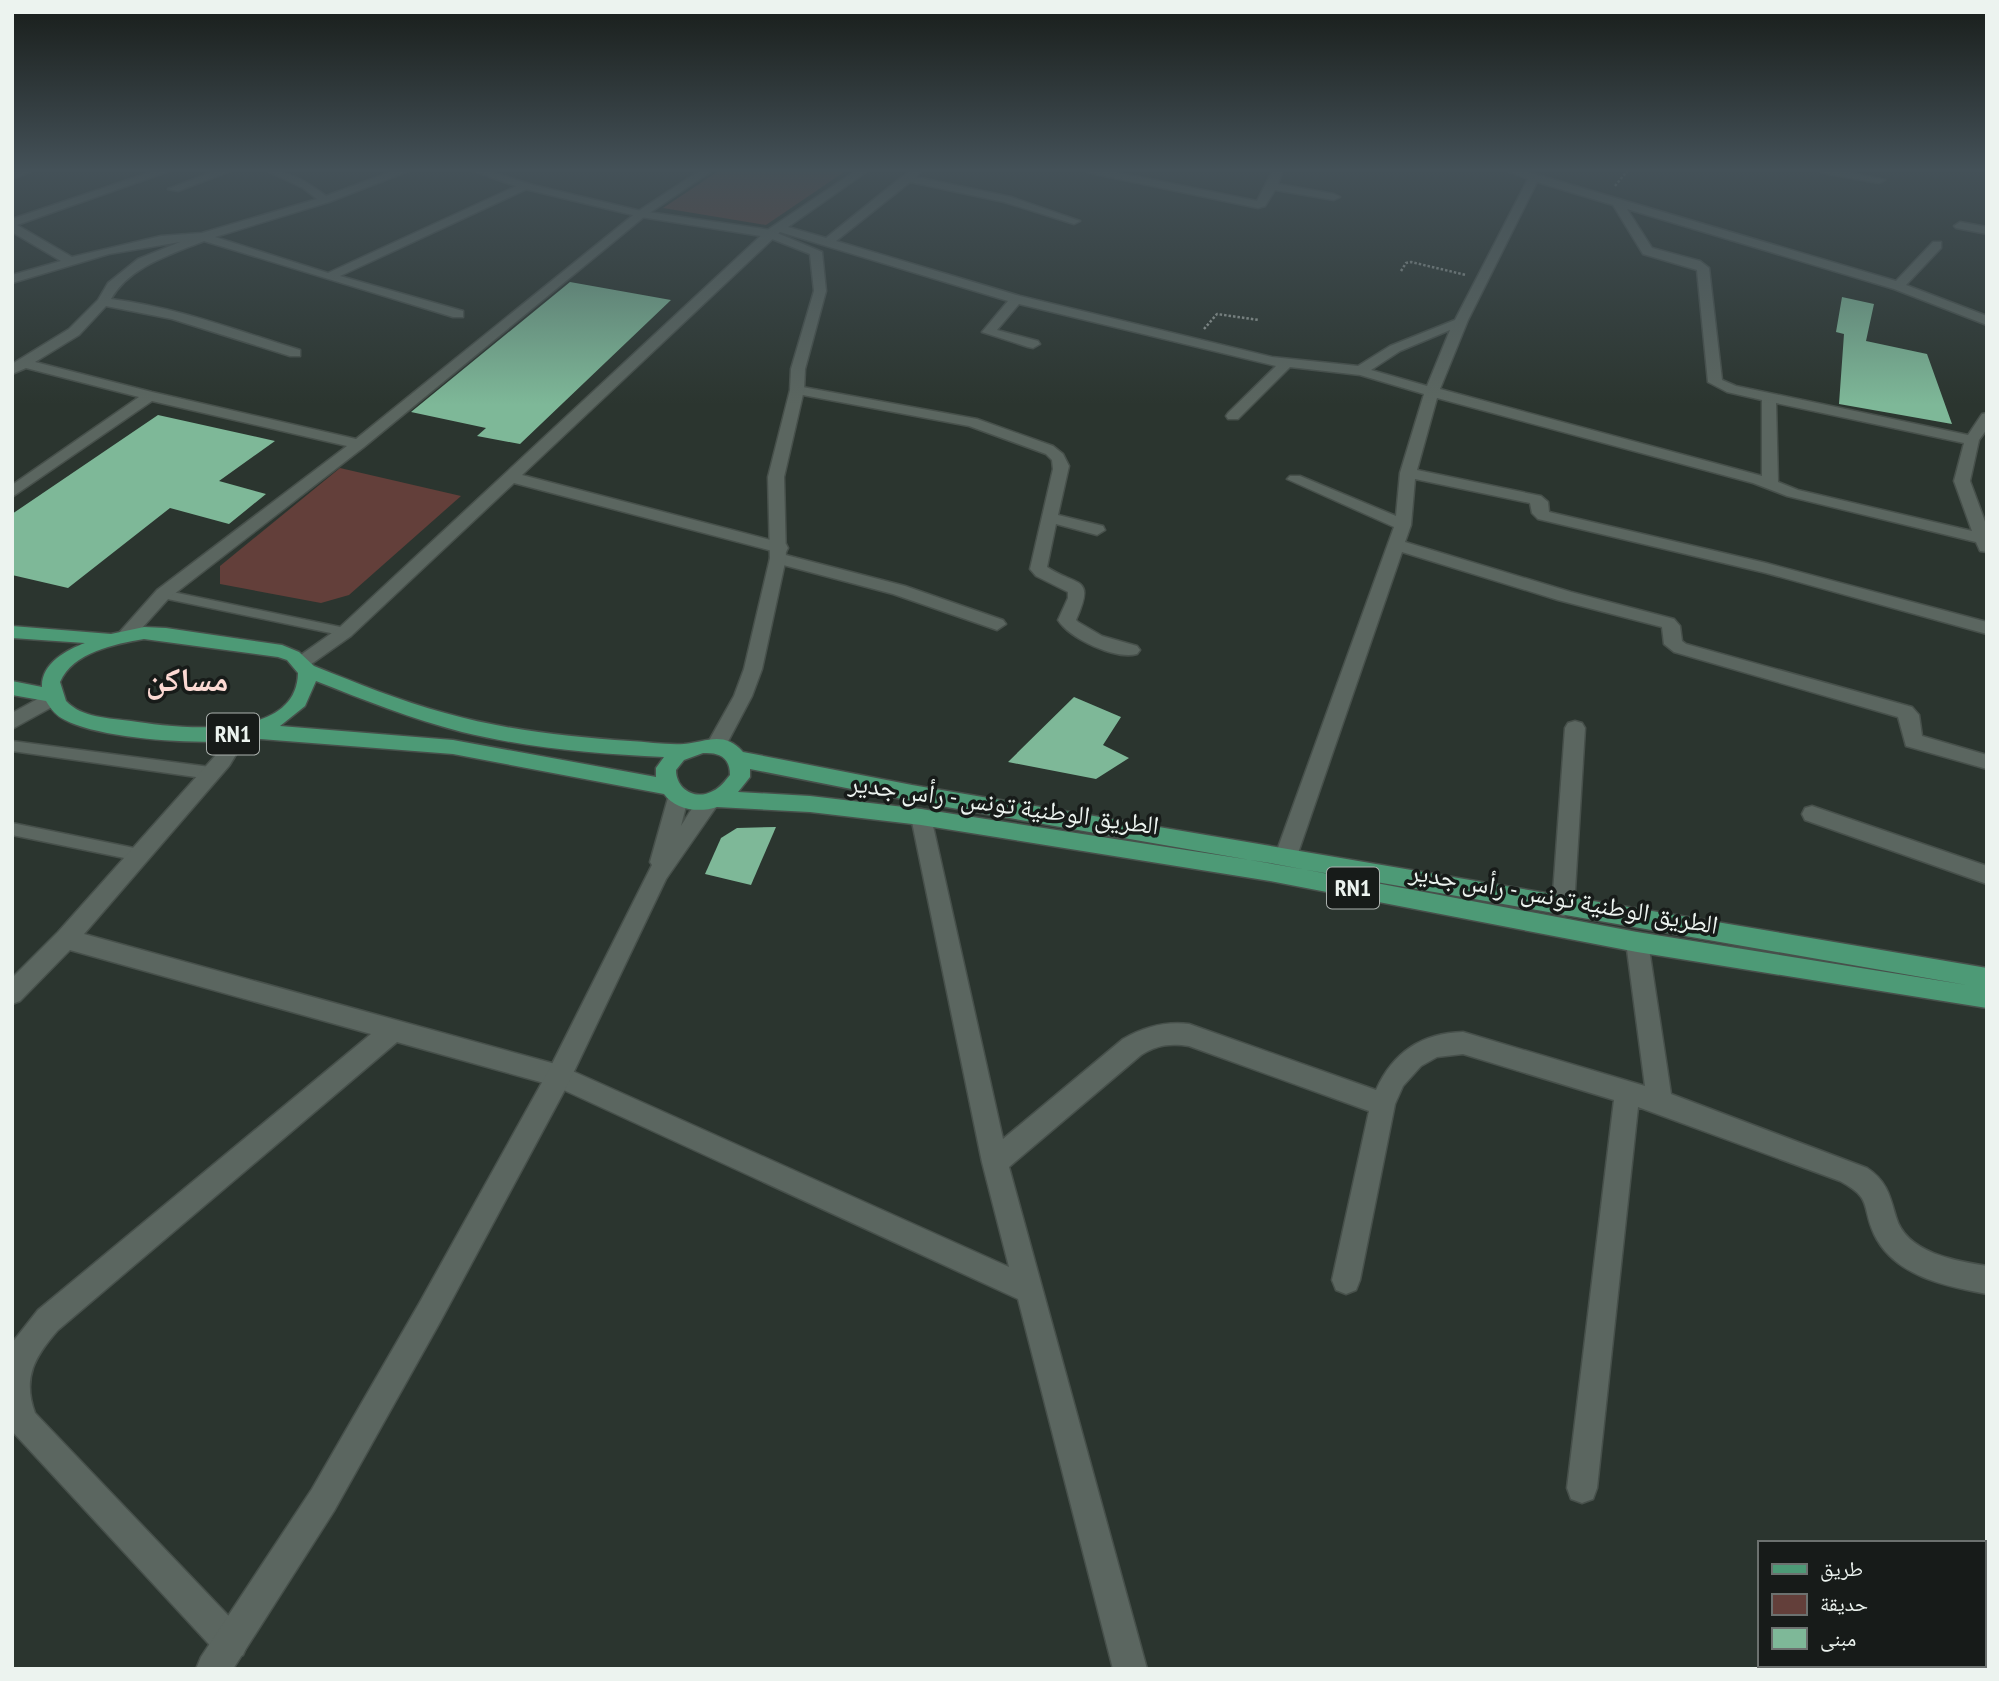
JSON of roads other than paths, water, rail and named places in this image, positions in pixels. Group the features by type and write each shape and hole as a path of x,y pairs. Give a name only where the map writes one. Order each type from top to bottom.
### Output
{"main road":[{"path":"12,632 118,637 166,634 282,652 304,667 417,712 502,734 594,747 685,751"},
{"path":"53,696 51,682 62,664 76,653 118,637"},
{"name":"RN1","path":"238,733 284,715 299,701 306,690 304,667"},
{"name":"RN1","path":"12,688 53,696 66,713 86,721 204,736 238,733 453,747 672,793 699,802 713,800"},
{"path":"672,793 666,771 677,756 701,746 716,746"},
{"name":"RN1","path":"716,746 726,748 739,759"},
{"name":"الطريق الوطنية تونس - رأس جدير","path":"739,759 912,793 1987,978"},
{"path":"713,800 727,793 740,777 739,759"},
{"name":"الطريق الوطنية تونس - رأس جدير","path":"713,800 810,804 921,817 1270,872 1637,942 1987,998"}],"street":[{"path":"50,248 70,261"},
{"path":"12,279 119,248"},
{"path":"18,367 74,332 103,302 112,286 142,262 175,248"},
{"path":"239,248 458,314"},
{"path":"329,277 390,248"},
{"path":"118,637 163,594 359,444 599,248"},
{"path":"304,667 345,632 756,248"},
{"path":"716,746 743,696 753,669 779,553 776,477 797,390 798,369 820,291 816,252 811,248"},
{"path":"845,248 1016,299 1192,343 1284,364 1361,371 1511,415 1770,484 1793,493 1985,543"},
{"path":"1286,856 1402,525 1408,472 1433,390 1458,323 1497,248"},
{"path":"1645,248 1703,268 1715,382 1732,389 1769,396 1981,430 1962,481 1985,543"},
{"path":"1774,248 1898,286 1987,321"},
{"path":"1898,286 1934,248"},
{"path":"1016,299 989,332 1033,344"},
{"path":"103,302 136,305 175,315 295,353"},
{"path":"1361,371 1377,358 1458,323"},
{"path":"1233,416 1284,364"},
{"path":"18,367 359,444"},
{"path":"797,390 972,422 1048,449 1061,462 1051,518 1038,566 1041,573 1069,584 1076,590 1077,598 1067,620 1070,625 1081,633 1131,650"},
{"path":"12,492 150,396"},
{"path":"1769,396 1770,484"},
{"path":"1408,472 1535,499 1540,502 1540,513 1544,516 1674,544 1845,587 1987,628"},
{"path":"510,477 779,553 997,624"},
{"path":"1295,479 1402,525"},
{"path":"1051,518 1097,530"},
{"path":"1395,544 1604,609 1668,623 1671,626 1673,644 1680,648 1905,712 1909,715 1913,741 1987,762"},
{"path":"12,722 53,696"},
{"path":"1563,907 1575,728"},
{"path":"12,994 66,939 211,773 230,749 238,733"},
{"path":"658,874 672,793"},
{"path":"213,1669 323,1500 559,1076 658,874 713,800"},
{"path":"1812,814 1987,875"},
{"path":"921,817 995,1162 1130,1669"},
{"path":"66,939 559,1076 1027,1289"},
{"path":"1637,942 1660,1101"},
{"path":"231,1643 24,1423 15,1402 17,1360 27,1342 48,1320 394,1030"},
{"path":"995,1162 1132,1047 1148,1037 1169,1032 1189,1035 1383,1104"},
{"path":"1346,1280 1389,1085 1402,1067 1418,1053 1446,1042 1472,1045 1660,1101 1862,1179 1879,1200 1883,1224 1895,1243 1912,1258 1950,1274 1987,1280"},
{"path":"1582,1488 1627,1091"}],"lane":[{"path":"163,594 345,632"},
{"path":"12,746 211,773"},
{"path":"12,829 139,855"}],"district":[{"name":"مساكن","path":"187,679"}]}
